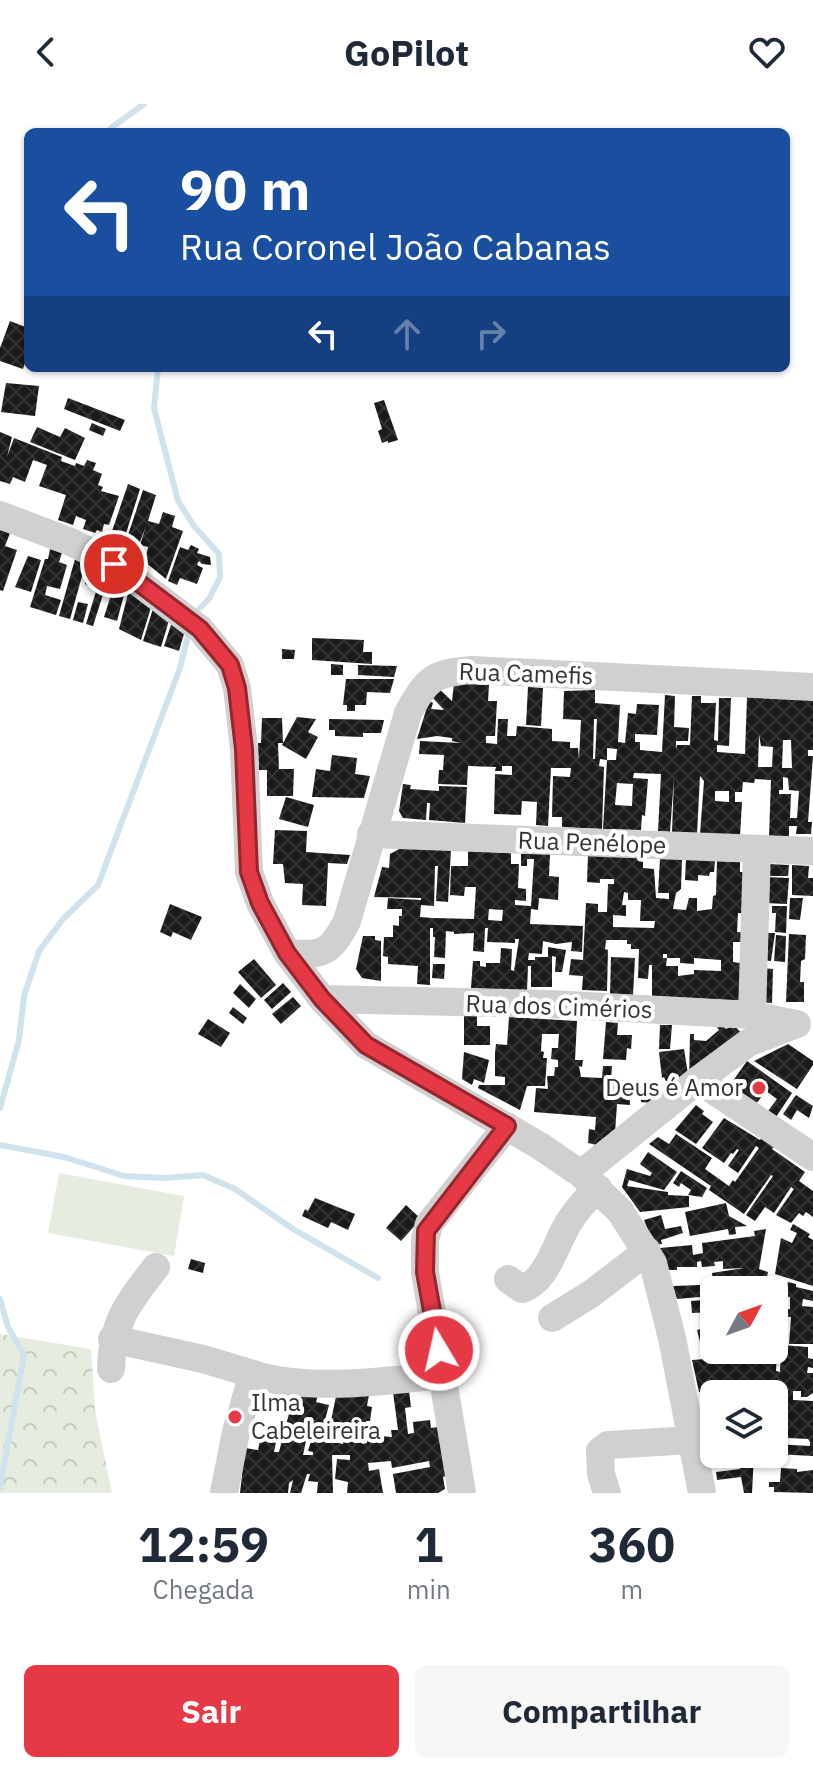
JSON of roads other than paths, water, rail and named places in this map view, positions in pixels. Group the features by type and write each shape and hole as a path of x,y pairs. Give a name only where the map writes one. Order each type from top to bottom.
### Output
{"street":[{"path":"0,515 71,542 114,564 191,621 230,665 237,688 244,749 249,872 260,903 287,953 322,999 366,1045 507,1126 589,1181 620,1211 653,1263 672,1338 702,1493"},
{"name":"Rua Camefis","path":"287,953 313,955 328,950 337,940 347,921 408,713 424,686 444,672 472,670 813,687"},
{"name":"Rua Penélope","path":"371,834 813,851"},
{"path":"752,1015 757,849"},
{"name":"Rua dos Cimérios","path":"322,999 550,1004 752,1015 804,1021"},
{"path":"508,1279 522,1289 531,1284 552,1257 589,1181 698,1080 748,1043 804,1021"},
{"path":"698,1080 813,1157"},
{"path":"462,1493 425,1272 426,1231 507,1126"},
{"path":"552,1318 591,1294 647,1251"},
{"path":"111,1369 112,1339 128,1303 156,1267"},
{"path":"112,1339 203,1359 271,1379 366,1382 443,1375"},
{"path":"224,1493 236,1432 253,1374"},
{"path":"607,1493 599,1461 600,1451 608,1445 692,1440"}],"waterway":[{"path":"111,128 144,104"},
{"path":"158,372 154,408 178,501 194,526 219,554 220,577 209,599 194,614"},
{"path":"0,1108 19,1040 24,996 39,951 63,919 98,885 180,668 189,632"},
{"path":"0,1145 64,1157 124,1176 164,1178 203,1175 235,1189 293,1229 378,1278"},
{"path":"0,1299 8,1327 24,1355 0,1487"}],"place":[{"name":"Deus é Amor","path":"759,1088"},
{"name":"Ilma Cabeleireira","path":"235,1417"}]}
